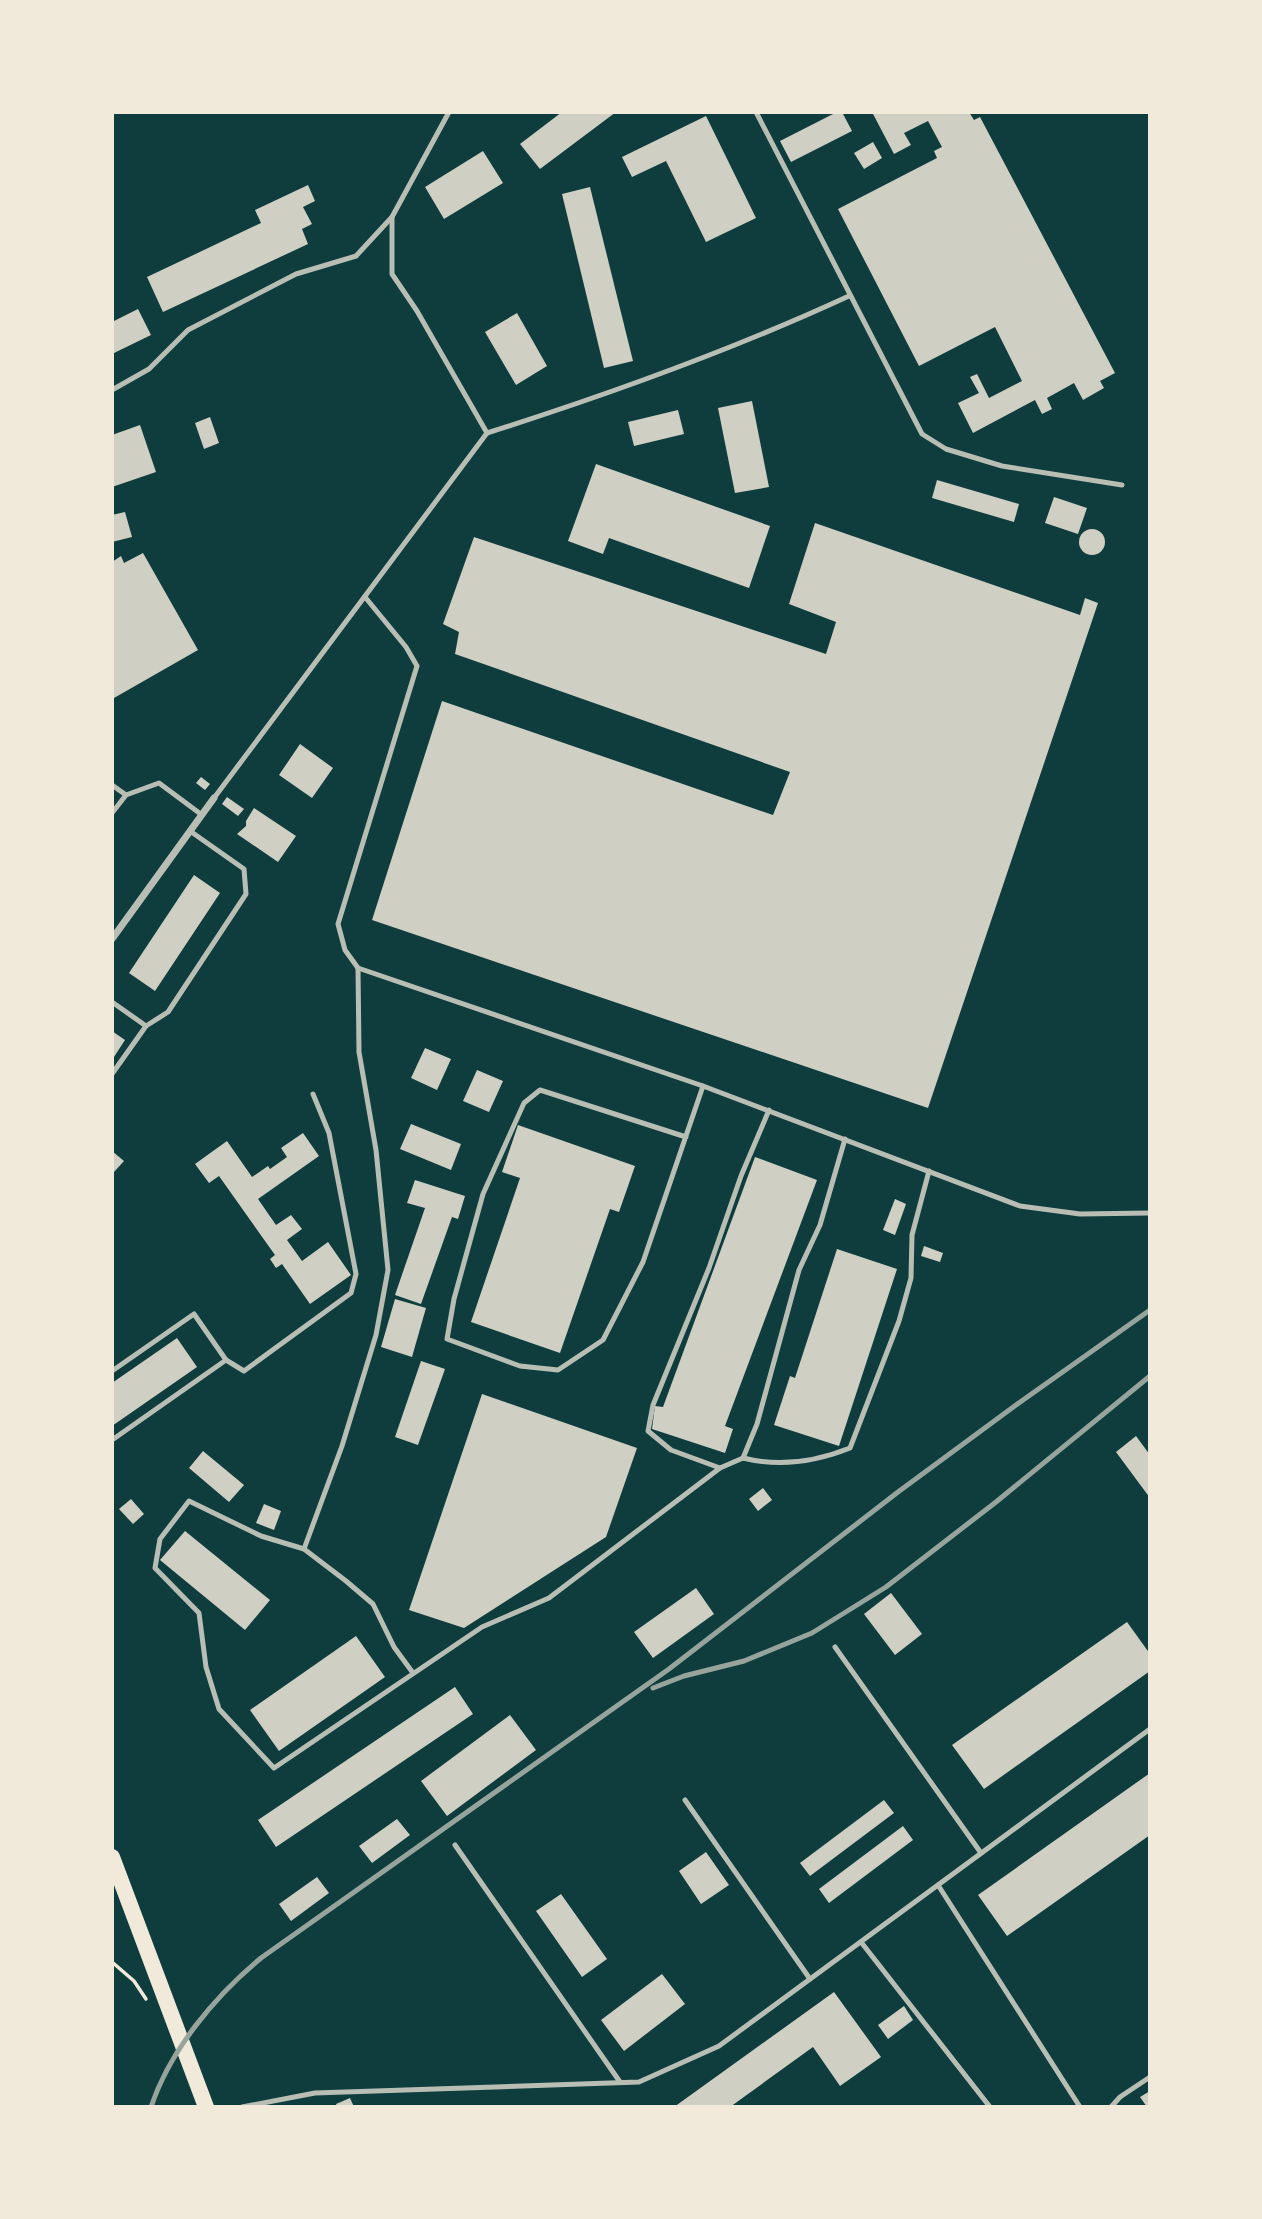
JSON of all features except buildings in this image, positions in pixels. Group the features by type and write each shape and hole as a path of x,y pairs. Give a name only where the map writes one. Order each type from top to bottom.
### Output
{"main road":[{"path":"112,1857 206,2107"}],"street":[{"path":"112,939 214,799"}],"lane":[{"path":"112,390 149,369 188,330 296,274 356,256 392,217 449,112"},
{"path":"756,112 922,434 946,449 1002,466 1122,485"},
{"path":"392,217 392,274 417,311 487,433"},
{"path":"214,799 487,433 591,400 784,326 849,296"},
{"path":"304,1549 342,1446 372,1348 388,1270 376,1150 359,1052 358,968 345,950 338,924 417,666 365,597"},
{"path":"112,813 126,795 159,783 202,815"},
{"path":"112,785 126,795"},
{"path":"112,1074 146,1026 168,1012 246,894 244,869 190,831"},
{"path":"358,968 703,1086 1020,1206 1080,1214 1150,1213"},
{"path":"112,1002 146,1026"},
{"path":"686,1137 540,1090 524,1102 483,1194 454,1299 447,1339 520,1366 558,1370 603,1340 643,1262 686,1137 703,1086"},
{"path":"112,1371 194,1314 226,1360 244,1371 351,1293 356,1274 330,1133 313,1094"},
{"path":"720,1468 671,1450 648,1431 653,1405 769,1110"},
{"path":"743,1458 757,1424 799,1270 820,1225 845,1139"},
{"path":"413,1673 394,1647 373,1604 304,1549 261,1536 189,1502 159,1538 155,1568 199,1613 206,1667 219,1709 274,1768 482,1627 549,1598 720,1468 743,1458 795,1463 824,1458 850,1448 899,1321 911,1278 912,1235 929,1171"},
{"path":"112,1440 226,1360"},
{"path":"835,1647 981,1853"},
{"path":"242,2107 315,2093 639,2082 719,2046 1150,1729"},
{"path":"685,1800 810,1979"},
{"path":"455,1845 620,2082"},
{"path":"937,1885 1080,2107"},
{"path":"861,1942 990,2107"},
{"path":"1111,2107 1120,2097 1150,2077"}],"path":[{"path":"112,1962 134,1981 149,2003"}],"railway":[{"path":"151,2107 170,2065 196,2025 227,1989 261,1958 669,1669 898,1492 1150,1310"},
{"path":"653,1688 684,1676 744,1661 812,1633 886,1587 996,1502 1150,1376"}]}
